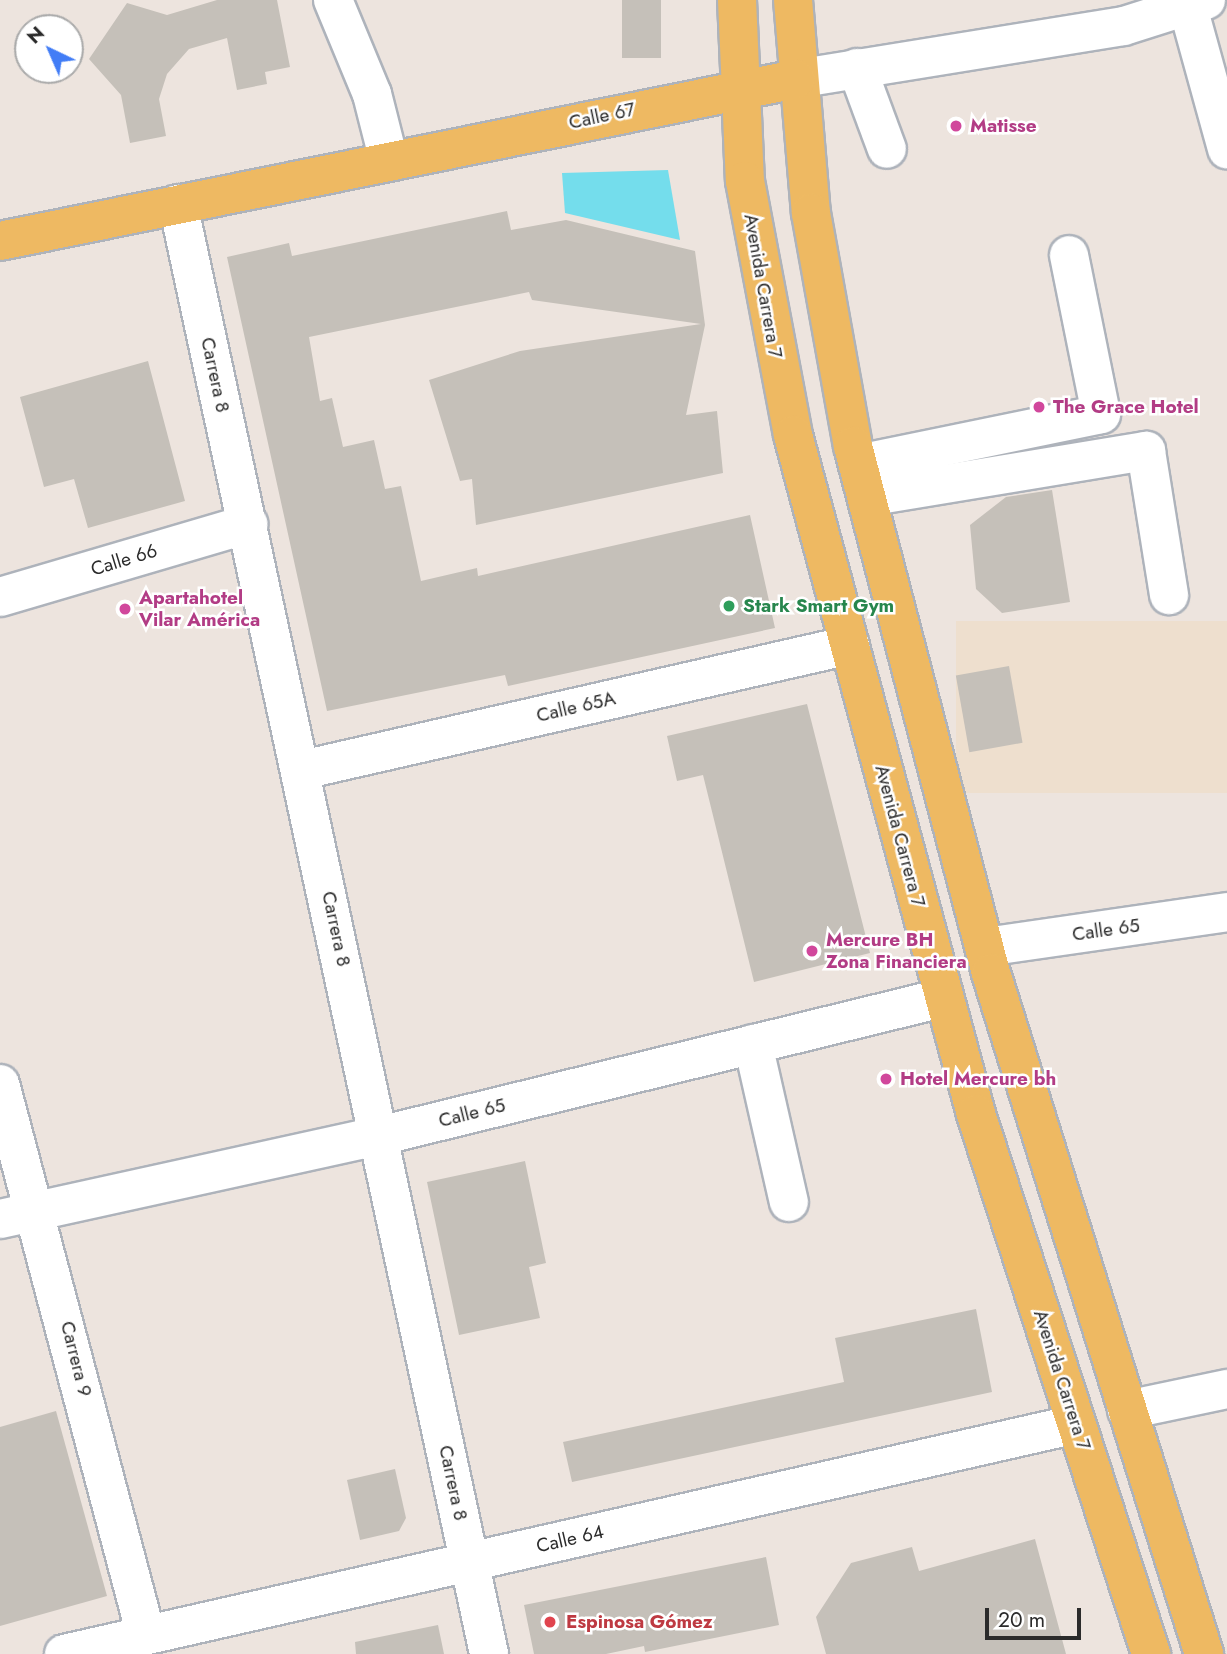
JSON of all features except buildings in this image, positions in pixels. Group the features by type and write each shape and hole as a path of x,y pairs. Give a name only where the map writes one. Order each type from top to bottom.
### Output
{"main road":[{"name":"Avenida Carrera 7","path":"737,0 737,90 769,325 942,998 1151,1654"},
{"path":"793,0 796,79 827,327 863,481 985,947 1204,1654"},
{"name":"Calle 67","path":"0,241 796,79"}],"street":[{"path":"333,0 372,94 389,161"},
{"path":"1193,3 1227,149"},
{"name":"Calle 67","path":"796,79 1124,26 1193,3"},
{"path":"857,68 887,149"},
{"name":"Carrera 8","path":"178,204 302,770 489,1654"},
{"path":"863,481 1101,414 1069,255"},
{"path":"863,481 1146,452 1169,595"},
{"name":"Calle 66","path":"0,597 248,524"},
{"name":"Calle 65A","path":"302,770 850,645"},
{"name":"Calle 65","path":"985,947 1227,912"},
{"name":"Calle 65","path":"0,1219 379,1136 942,998"},
{"path":"753,1044 789,1202"},
{"name":"Carrera 9","path":"0,1084 37,1210 146,1636"},
{"path":"1127,1410 1227,1389"},
{"name":"Calle 64","path":"64,1654 1076,1424"}],"shaded area":[{"path":"956,621 1227,621 1227,793 956,793"}],"water":[{"path":"668,170 680,240 565,213 562,173"}],"place":[{"name":"Matisse","path":"956,126"},
{"name":"The Grace Hotel","path":"1039,407"},
{"name":"Stark Smart Gym","path":"729,606"},
{"name":"Apartahotel Vilar América","path":"125,609"},
{"name":"Mercure BH Zona Financiera","path":"812,951"},
{"name":"Hotel Mercure bh","path":"886,1079"},
{"name":"Espinosa Gómez","path":"550,1622"}]}
